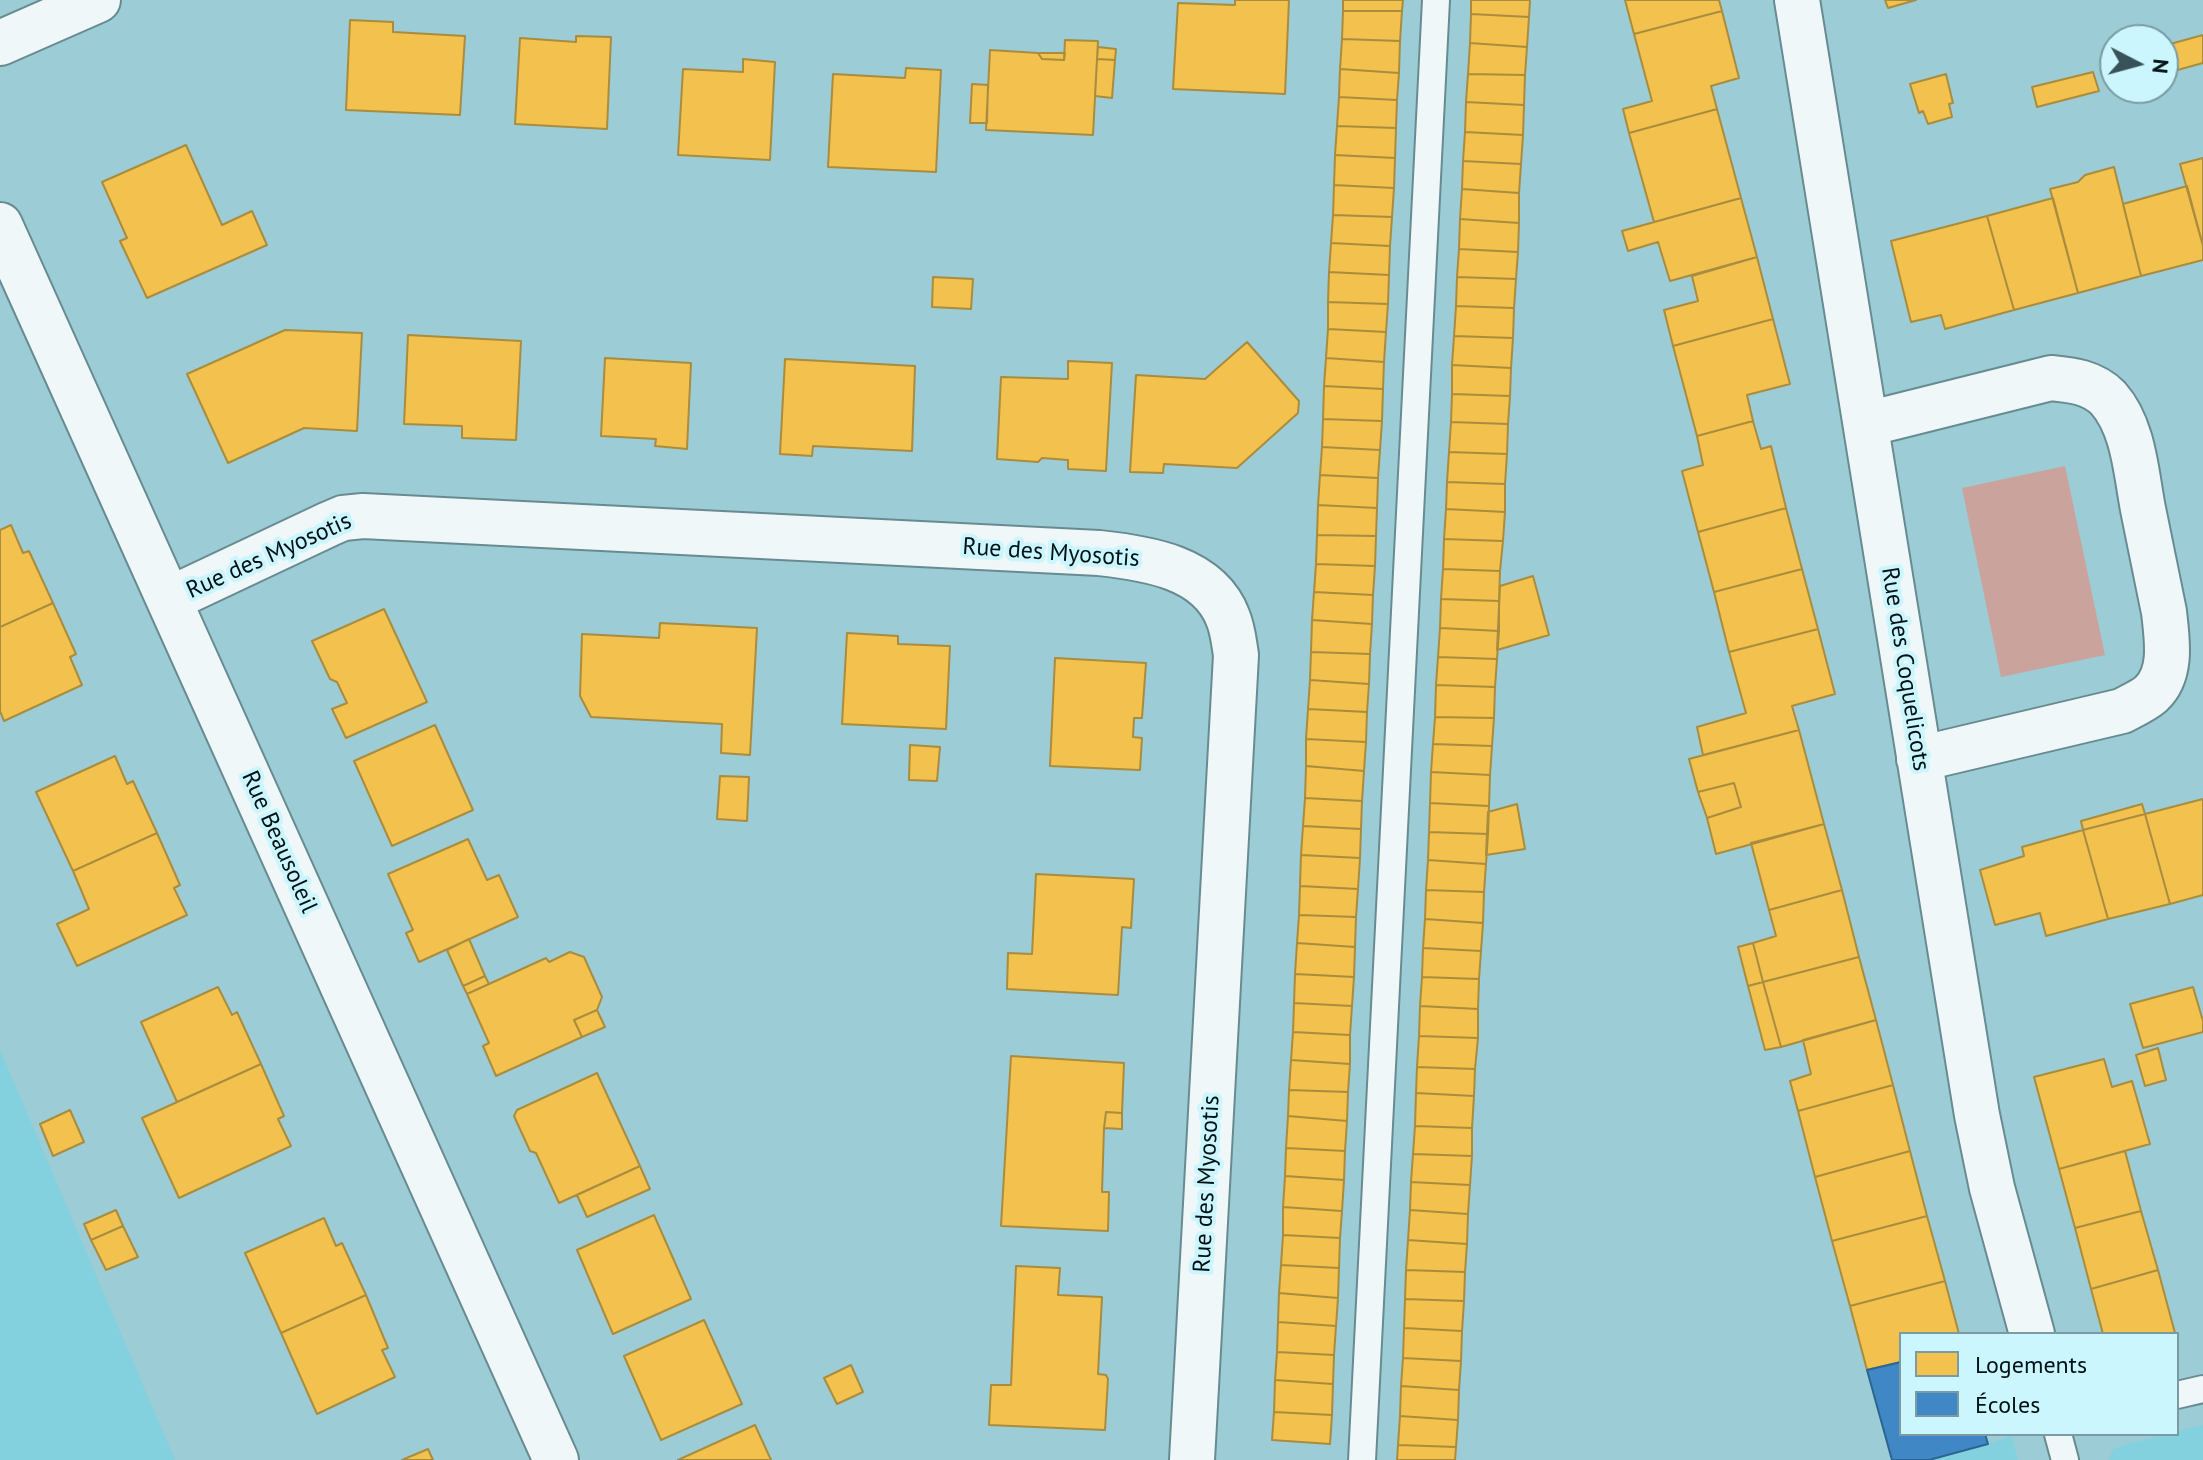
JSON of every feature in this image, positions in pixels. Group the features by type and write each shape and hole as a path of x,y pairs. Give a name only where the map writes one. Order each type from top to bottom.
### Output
{"street":[{"path":"0,43 98,0"},
{"name":"Rue des Coquelicots","path":"1797,0 1985,1155 2031,1332"},
{"name":"Rue Beausoleil","path":"0,225 556,1460"},
{"path":"1867,424 2051,378 2080,381 2094,388 2107,397 2130,440 2164,612 2166,667 2160,683 2150,695 2122,711 1919,759"},
{"name":"Rue des Myosotis","path":"170,599 329,524 343,518 363,516 1099,553 1161,563 1202,584 1219,600 1228,617 1236,655 1192,1460"}],"lane":[{"path":"1362,1460 1436,0"},
{"path":"2179,1395 2203,1389"},
{"path":"2059,1436 2065,1460"}],"shaded area":[{"path":"2065,466 2105,655 2001,677 1962,488"},
{"path":"0,1050 175,1460 0,1460"},
{"path":"2203,1425 2203,1460 2109,1460 2112,1450 2123,1445 2159,1436 2179,1436 2179,1431"},
{"path":"2012,1436 2018,1460 1929,1460 1988,1444"}],"building: Logements":[{"path":"1235,0 1289,0 1285,94 1173,89 1178,3 1235,5"},
{"path":"1343,0 1403,0 1402,11 1343,11"},
{"path":"1471,0 1530,0 1529,17 1471,14"},
{"path":"1625,0 1719,0 1722,11 1634,34"},
{"path":"1885,0 1916,0 1888,8"},
{"path":"1343,11 1402,11 1400,41 1342,39"},
{"path":"1722,11 1739,78 1711,86 1717,109 1629,133 1623,109 1652,101 1634,34"},
{"path":"1471,14 1529,17 1527,47 1470,43"},
{"path":"350,20 393,22 393,32 465,36 460,115 346,110"},
{"path":"2203,35 2203,63 2179,70 2179,42"},
{"path":"576,36 611,37 607,129 515,124 520,38 576,42"},
{"path":"1342,39 1400,41 1399,73 1340,69"},
{"path":"1065,40 1098,41 1093,135 986,130 990,50 1038,53 1042,59 1064,60"},
{"path":"1470,43 1527,47 1525,75 1468,74"},
{"path":"1098,47 1116,49 1115,60 1097,59"},
{"path":"1038,53 1065,53 1064,60 1042,59"},
{"path":"743,59 775,62 770,160 678,155 683,69 743,72"},
{"path":"1097,59 1115,60 1112,98 1095,96"},
{"path":"906,68 941,70 936,172 828,167 833,74 905,78"},
{"path":"1340,69 1399,73 1397,100 1339,97"},
{"path":"2093,72 2099,91 2037,107 2032,87"},
{"path":"1468,74 1525,75 1524,105 1466,102"},
{"path":"1946,74 1953,103 1949,104 1952,117 1928,124 1923,111 1919,113 1910,84"},
{"path":"972,84 988,85 987,123 970,123"},
{"path":"1339,97 1397,100 1396,128 1337,126"},
{"path":"1466,102 1524,105 1523,135 1465,132"},
{"path":"1717,109 1741,198 1654,222 1629,133"},
{"path":"1337,126 1396,128 1395,158 1335,155"},
{"path":"1465,132 1523,135 1521,164 1463,161"},
{"path":"186,145 222,225 252,211 267,245 147,298 120,241 127,238 102,182"},
{"path":"1335,155 1395,158 1394,188 1334,185"},
{"path":"2203,158 2203,246 2180,164"},
{"path":"1463,161 1521,164 1519,193 1462,189"},
{"path":"2114,167 2141,276 2078,293 2050,189 2078,182 2085,175"},
{"path":"1334,185 1394,188 1392,217 1333,215"},
{"path":"2187,186 2203,246 2203,260 2141,276 2123,204"},
{"path":"1462,189 1519,193 1519,223 1460,219"},
{"path":"1741,198 1757,257 1670,281 1658,242 1628,251 1622,231"},
{"path":"2053,198 2078,293 2014,310 1987,216"},
{"path":"1333,215 1392,217 1390,246 1331,243"},
{"path":"1987,216 2014,310 1945,329 1941,315 1911,322 1891,241"},
{"path":"1460,219 1519,223 1518,252 1459,249"},
{"path":"1331,243 1390,246 1389,275 1329,272"},
{"path":"1459,249 1518,252 1516,279 1457,277"},
{"path":"1757,257 1773,319 1673,346 1664,310 1698,301 1692,276"},
{"path":"1329,272 1389,275 1388,304 1328,302"},
{"path":"933,277 973,279 971,309 932,307"},
{"path":"1457,277 1516,279 1514,308 1456,306"},
{"path":"1328,302 1388,304 1386,332 1328,329"},
{"path":"1456,306 1514,308 1513,338 1454,336"},
{"path":"1773,319 1790,384 1747,395 1753,421 1697,436 1673,346"},
{"path":"1328,329 1386,332 1384,362 1326,358"},
{"path":"285,330 362,333 357,431 304,428 228,463 187,374"},
{"path":"408,335 521,341 516,440 462,438 462,426 404,424"},
{"path":"1454,336 1513,338 1511,368 1452,365"},
{"path":"1247,342 1299,401 1298,413 1237,468 1164,464 1163,473 1130,472 1136,375 1205,379"},
{"path":"605,358 691,363 687,449 655,446 656,439 601,436"},
{"path":"1326,358 1384,362 1383,389 1324,386"},
{"path":"785,359 915,366 912,451 813,446 812,456 780,454"},
{"path":"1068,361 1112,363 1106,471 1068,469 1068,460 1042,458 1038,462 997,459 1001,377 1068,379"},
{"path":"1452,365 1511,368 1510,396 1452,394"},
{"path":"1324,386 1383,389 1382,421 1323,419"},
{"path":"1452,394 1510,396 1508,424 1451,422"},
{"path":"1323,419 1382,421 1380,450 1322,447"},
{"path":"1753,421 1761,449 1771,446 1786,508 1698,532 1682,471 1703,465 1697,436"},
{"path":"1451,422 1508,424 1507,454 1449,452"},
{"path":"1322,447 1380,450 1378,478 1320,475"},
{"path":"1449,452 1507,454 1505,484 1447,482"},
{"path":"1320,475 1378,478 1377,508 1318,505"},
{"path":"1447,482 1505,484 1505,512 1446,509"},
{"path":"1318,505 1377,508 1376,536 1317,535"},
{"path":"1786,508 1802,569 1714,592 1698,532"},
{"path":"1446,509 1505,512 1503,541 1444,539"},
{"path":"11,525 23,553 29,551 53,603 0,627 0,530"},
{"path":"1317,535 1376,536 1375,566 1316,564"},
{"path":"1444,539 1503,541 1500,571 1443,569"},
{"path":"1316,564 1375,566 1373,595 1314,592"},
{"path":"1443,569 1500,571 1499,601 1441,599"},
{"path":"1802,569 1818,629 1729,652 1714,592"},
{"path":"1533,576 1549,635 1497,650 1500,586"},
{"path":"1314,592 1373,595 1372,624 1312,620"},
{"path":"1441,599 1499,601 1499,631 1440,628"},
{"path":"53,603 76,654 70,657 82,685 4,721 0,711 0,627"},
{"path":"384,609 427,702 346,738 332,709 347,703 337,682 330,679 312,641"},
{"path":"1312,620 1372,624 1370,654 1311,652"},
{"path":"660,623 757,628 750,755 721,753 722,724 591,717 580,696 582,634 659,638"},
{"path":"1440,628 1499,631 1497,659 1438,657"},
{"path":"1818,629 1835,694 1792,706 1799,730 1703,755 1697,727 1746,713 1729,652"},
{"path":"847,633 898,636 898,644 950,646 946,729 842,724"},
{"path":"1311,652 1370,654 1369,684 1310,680"},
{"path":"1438,657 1497,659 1495,687 1436,685"},
{"path":"1055,658 1146,663 1142,718 1134,718 1133,737 1142,738 1140,770 1050,766"},
{"path":"1310,680 1369,684 1367,712 1308,709"},
{"path":"1436,685 1495,687 1494,718 1435,717"},
{"path":"1308,709 1367,712 1366,742 1306,739"},
{"path":"1435,717 1494,718 1492,746 1433,744"},
{"path":"435,725 473,810 392,846 354,761"},
{"path":"1799,730 1824,824 1716,854 1707,818 1741,807 1734,783 1698,792 1689,759"},
{"path":"1306,739 1366,742 1364,771 1306,766"},
{"path":"1433,744 1492,746 1490,775 1431,772"},
{"path":"910,745 940,747 937,781 909,780"},
{"path":"115,756 127,784 133,781 157,833 73,871 36,792"},
{"path":"1306,766 1364,771 1362,801 1305,798"},
{"path":"1431,772 1490,775 1489,806 1430,803"},
{"path":"720,776 749,777 747,821 717,819"},
{"path":"1734,783 1741,807 1707,818 1698,792"},
{"path":"1305,798 1362,801 1361,829 1303,826"},
{"path":"2203,799 2203,895 2170,904 2145,814"},
{"path":"1430,803 1489,806 1488,834 1429,832"},
{"path":"1517,804 1525,849 1486,855 1488,812"},
{"path":"2142,804 2145,814 2083,830 2081,821"},
{"path":"2145,814 2170,904 2108,919 2083,830"},
{"path":"1824,824 1842,890 1769,910 1751,843"},
{"path":"1303,826 1361,829 1360,858 1301,855"},
{"path":"2083,830 2108,919 2046,936 2040,913 1995,925 1980,870 2024,856 2022,847"},
{"path":"1429,832 1488,834 1486,864 1428,860"},
{"path":"157,833 180,885 174,888 187,915 77,966 57,924 89,909 73,871"},
{"path":"468,839 487,880 499,875 518,917 419,962 406,933 413,930 388,874"},
{"path":"1301,855 1360,858 1358,889 1300,886"},
{"path":"1428,860 1486,864 1484,892 1426,890"},
{"path":"1036,874 1134,879 1131,928 1122,927 1118,995 1007,989 1008,953 1032,954"},
{"path":"1300,886 1358,889 1356,917 1299,915"},
{"path":"1426,890 1484,892 1483,923 1425,919"},
{"path":"1842,890 1859,957 1763,982 1753,943 1776,936 1769,910"},
{"path":"1299,915 1356,917 1355,947 1297,943"},
{"path":"1425,919 1483,923 1481,951 1423,948"},
{"path":"469,939 485,976 463,986 447,950"},
{"path":"1297,943 1355,947 1354,977 1295,974"},
{"path":"1753,943 1763,982 1748,986 1738,947"},
{"path":"1423,948 1481,951 1479,979 1422,977"},
{"path":"570,952 584,957 602,997 597,1010 574,1020 582,1037 496,1076 483,1046 489,1043 467,994 546,958 549,962"},
{"path":"1859,957 1876,1020 1781,1047 1763,982"},
{"path":"1295,974 1354,977 1352,1006 1294,1003"},
{"path":"485,976 489,984 467,994 463,986"},
{"path":"1422,977 1479,979 1478,1009 1420,1006"},
{"path":"1763,982 1781,1047 1765,1050 1748,986"},
{"path":"218,987 232,1015 237,1012 261,1064 177,1102 141,1022"},
{"path":"2193,987 2203,1032 2143,1048 2130,1004"},
{"path":"1294,1003 1352,1006 1350,1035 1293,1032"},
{"path":"1420,1006 1478,1009 1478,1038 1419,1036"},
{"path":"597,1010 605,1027 582,1037 574,1020"},
{"path":"1876,1020 1893,1085 1798,1111 1790,1081 1811,1074 1803,1040"},
{"path":"1293,1032 1350,1035 1350,1064 1291,1060"},
{"path":"1419,1036 1478,1038 1475,1069 1417,1067"},
{"path":"2158,1048 2166,1080 2145,1086 2136,1055"},
{"path":"1011,1056 1124,1063 1122,1113 1106,1112 1104,1128 1102,1192 1109,1192 1108,1231 1001,1226"},
{"path":"2104,1059 2112,1087 2132,1081 2150,1144 2059,1169 2034,1077"},
{"path":"1291,1060 1350,1064 1348,1092 1289,1090"},
{"path":"261,1064 284,1116 278,1119 291,1146 179,1198 142,1118"},
{"path":"1417,1067 1475,1069 1474,1096 1416,1093"},
{"path":"597,1073 640,1166 559,1203 536,1153 530,1151 514,1116 517,1110"},
{"path":"1893,1085 1910,1151 1815,1177 1798,1111"},
{"path":"1289,1090 1348,1092 1347,1121 1288,1116"},
{"path":"1416,1093 1474,1096 1472,1128 1415,1126"},
{"path":"70,1110 84,1142 53,1156 40,1124"},
{"path":"1106,1112 1122,1113 1122,1129 1104,1128"},
{"path":"1288,1116 1347,1121 1345,1151 1286,1148"},
{"path":"1415,1126 1472,1128 1472,1156 1413,1154"},
{"path":"1286,1148 1345,1151 1344,1180 1285,1176"},
{"path":"1910,1151 1927,1216 1832,1241 1815,1177"},
{"path":"2125,1151 2141,1211 2075,1228 2059,1169"},
{"path":"1413,1154 1472,1156 1470,1185 1411,1182"},
{"path":"640,1166 650,1189 587,1217 577,1195"},
{"path":"1285,1176 1344,1180 1342,1211 1283,1207"},
{"path":"1411,1182 1470,1185 1468,1214 1410,1210"},
{"path":"1283,1207 1342,1211 1340,1238 1283,1235"},
{"path":"116,1210 123,1226 91,1240 84,1224"},
{"path":"1410,1210 1468,1214 1467,1244 1408,1240"},
{"path":"2141,1211 2158,1270 2091,1289 2075,1228"},
{"path":"654,1215 691,1299 613,1334 577,1250"},
{"path":"1927,1216 1945,1281 1850,1306 1832,1241"},
{"path":"324,1218 336,1246 342,1243 366,1295 281,1333 245,1253"},
{"path":"123,1226 138,1257 106,1270 91,1240"},
{"path":"1283,1235 1340,1238 1339,1268 1281,1265"},
{"path":"1408,1240 1467,1244 1465,1272 1406,1270"},
{"path":"1281,1265 1339,1268 1338,1298 1279,1293"},
{"path":"1016,1266 1060,1268 1058,1295 1102,1297 1098,1374 1106,1375 1108,1379 1105,1430 989,1425 991,1385 1011,1385"},
{"path":"1406,1270 1465,1272 1464,1301 1405,1299"},
{"path":"2158,1270 2175,1332 2102,1332 2091,1289"},
{"path":"1945,1281 1958,1332 1899,1332 1899,1362 1867,1370 1850,1306"},
{"path":"1279,1293 1338,1298 1336,1326 1278,1322"},
{"path":"366,1295 388,1348 382,1350 395,1377 317,1414 281,1333"},
{"path":"1405,1299 1464,1301 1462,1331 1404,1328"},
{"path":"704,1320 742,1404 661,1440 624,1356"},
{"path":"1278,1322 1336,1326 1334,1355 1277,1352"},
{"path":"1404,1328 1462,1331 1461,1361 1403,1358"},
{"path":"1277,1352 1334,1355 1333,1384 1275,1380"},
{"path":"1403,1358 1461,1361 1459,1390 1401,1386"},
{"path":"851,1365 863,1392 837,1404 824,1378"},
{"path":"1275,1380 1333,1384 1332,1415 1274,1412"},
{"path":"1401,1386 1459,1390 1458,1420 1400,1416"},
{"path":"1274,1412 1332,1415 1330,1444 1272,1440"},
{"path":"1400,1416 1458,1420 1456,1447 1398,1445"},
{"path":"755,1425 771,1460 678,1460"},
{"path":"1398,1445 1456,1447 1455,1460 1397,1460"},
{"path":"428,1449 433,1460 402,1460"}],"building: Écoles":[{"path":"1899,1362 1899,1436 1986,1436 1988,1444 1929,1460 1892,1460 1867,1370"}]}
